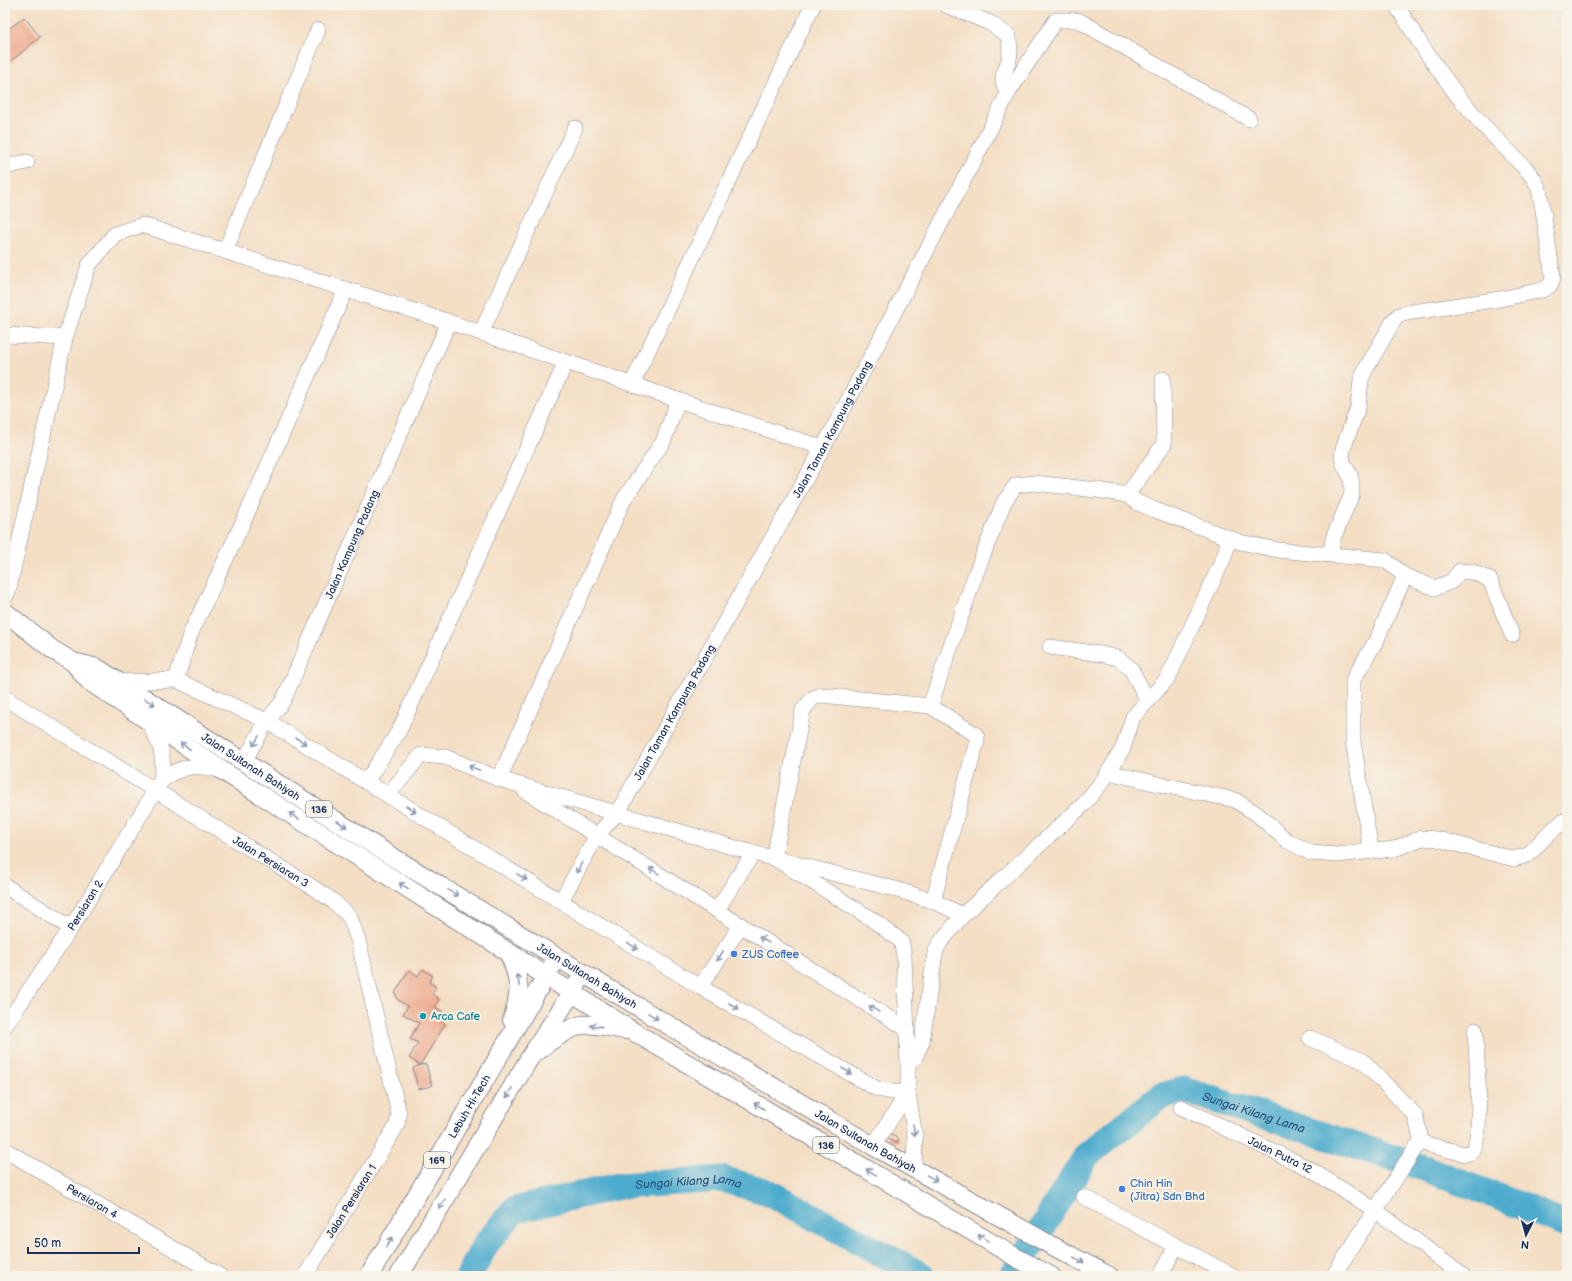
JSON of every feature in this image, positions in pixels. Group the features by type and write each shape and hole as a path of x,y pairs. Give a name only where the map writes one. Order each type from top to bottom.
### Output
{"main road":[{"name":"Jalan Sultanah Bahiyah","path":"5,612 53,650 73,662 97,668 391,856 584,973 873,1146 1109,1276"},
{"name":"Jalan Sultanah Bahiyah","path":"73,662 88,681 222,771 634,1032 1017,1258 1051,1276"},
{"path":"506,1045 517,1005 519,987 514,966 508,952"},
{"name":"Lebuh Hi-Tech","path":"369,1276 557,956"},
{"name":"169","path":"399,1276 529,1059 584,973"},
{"path":"529,1059 544,1046 573,1028 582,1025 594,1025 634,1032"}],"street":[{"path":"632,384 813,5"},
{"path":"946,5 990,23 1009,36 1009,58 1003,75 1002,84 1008,93"},
{"path":"1330,554 1334,536 1352,494 1351,477 1344,465 1342,457 1343,449 1358,407 1362,376 1394,320 1399,315 1406,313 1500,299 1542,290 1552,283 1553,277 1539,189 1534,179 1482,124 1457,94 1428,55 1396,5"},
{"name":"Jalan Taman Kampung Padang","path":"561,901 597,836 618,812 823,448 1008,93 1056,20 1078,20 1249,119"},
{"path":"226,251 318,30"},
{"path":"481,333 575,128"},
{"path":"5,167 27,162"},
{"path":"5,597 8,592 66,338 89,265 115,234 142,225 449,322 823,448"},
{"path":"176,680 190,635 245,518 346,289"},
{"name":"Jalan Kampung Padang","path":"244,761 267,721 283,700 449,322"},
{"path":"5,335 66,338"},
{"path":"366,782 399,731 566,362"},
{"path":"1127,494 1164,444 1163,379"},
{"path":"505,780 624,499 663,442 678,400"},
{"path":"930,706 976,573 998,516 1004,502 1016,485 1034,483 1127,494 1136,502 1240,542 1278,550 1385,560 1405,576 1435,588 1452,581 1460,571 1473,572 1490,580 1512,635"},
{"path":"908,1063 915,1057 922,1042 935,953 938,944 963,915 1083,805 1108,772 1123,748 1133,717 1168,678 1224,557 1229,538"},
{"path":"1371,851 1353,741 1353,680 1377,639 1405,576"},
{"path":"1050,647 1101,654 1118,658 1130,669 1148,701"},
{"path":"119,682 176,680 267,721 700,987 877,1088 892,1092 908,1093"},
{"path":"774,858 802,713 813,698 820,695 930,706 975,734 977,737 933,901"},
{"name":"Jalan Persiaran 3","path":"5,698 158,786 333,901 350,917 358,940 399,1114 397,1126"},
{"path":"148,721 160,743 163,765 158,786"},
{"path":"388,795 421,755 445,757 505,780 754,853 895,889 933,901 963,915"},
{"path":"158,786 173,772 193,766 202,766 222,771"},
{"path":"1108,772 1235,800 1257,814 1286,840 1310,854 1336,855 1394,849 1422,838 1437,839 1514,858 1528,855 1562,822 1567,820"},
{"path":"505,780 907,1029"},
{"name":"Persiaran 2","path":"5,1026 71,928 158,786"},
{"path":"717,910 754,853"},
{"path":"774,858 870,918 901,941 904,955 908,1093 915,1137 914,1168"},
{"path":"5,886 71,928"},
{"path":"700,987 741,925"},
{"path":"1417,1148 1465,1154 1470,1153 1473,1149 1478,1132 1478,1086 1475,1030"},
{"path":"1310,1038 1363,1061 1415,1116 1417,1148 1399,1172 1333,1276"},
{"path":"873,1146 908,1093"},
{"name":"Jalan Putra 12","path":"1181,1107 1308,1168 1375,1210 1463,1276"},
{"name":"Jalan Persiaran 1","path":"305,1276 397,1126"},
{"name":"Persiaran 4","path":"5,1150 220,1276"},
{"path":"1084,1197 1233,1276"},
{"path":"1160,1276 1176,1246"}],"building":[{"path":"24,17 40,37 5,66 5,32"},
{"name":"Arca Cafe","path":"422,969 433,976 429,982 436,987 432,994 439,999 435,1007 442,1011 437,1019 445,1024 420,1065 409,1058 418,1043 410,1039 419,1023 403,1014 408,1006 398,1000 395,993 409,970 418,976"},
{"path":"426,1064 432,1086 418,1089 413,1068"},
{"path":"890,1134 899,1139 897,1143 887,1139"}],"waterway":[{"name":"Sungai Kilang Lama","path":"1012,1276 1087,1155 1161,1096 1184,1090 1424,1168 1567,1224"},
{"name":"Sungai Kilang Lama","path":"469,1276 485,1245 514,1210 619,1186 722,1179 768,1192 923,1276"}],"place":[{"name":"ZUS Coffee","path":"734,954"},
{"name":"Arca Cafe","path":"423,1016"},
{"name":"Chin Hin (Jitra) Sdn Bhd","path":"1122,1189"}]}
